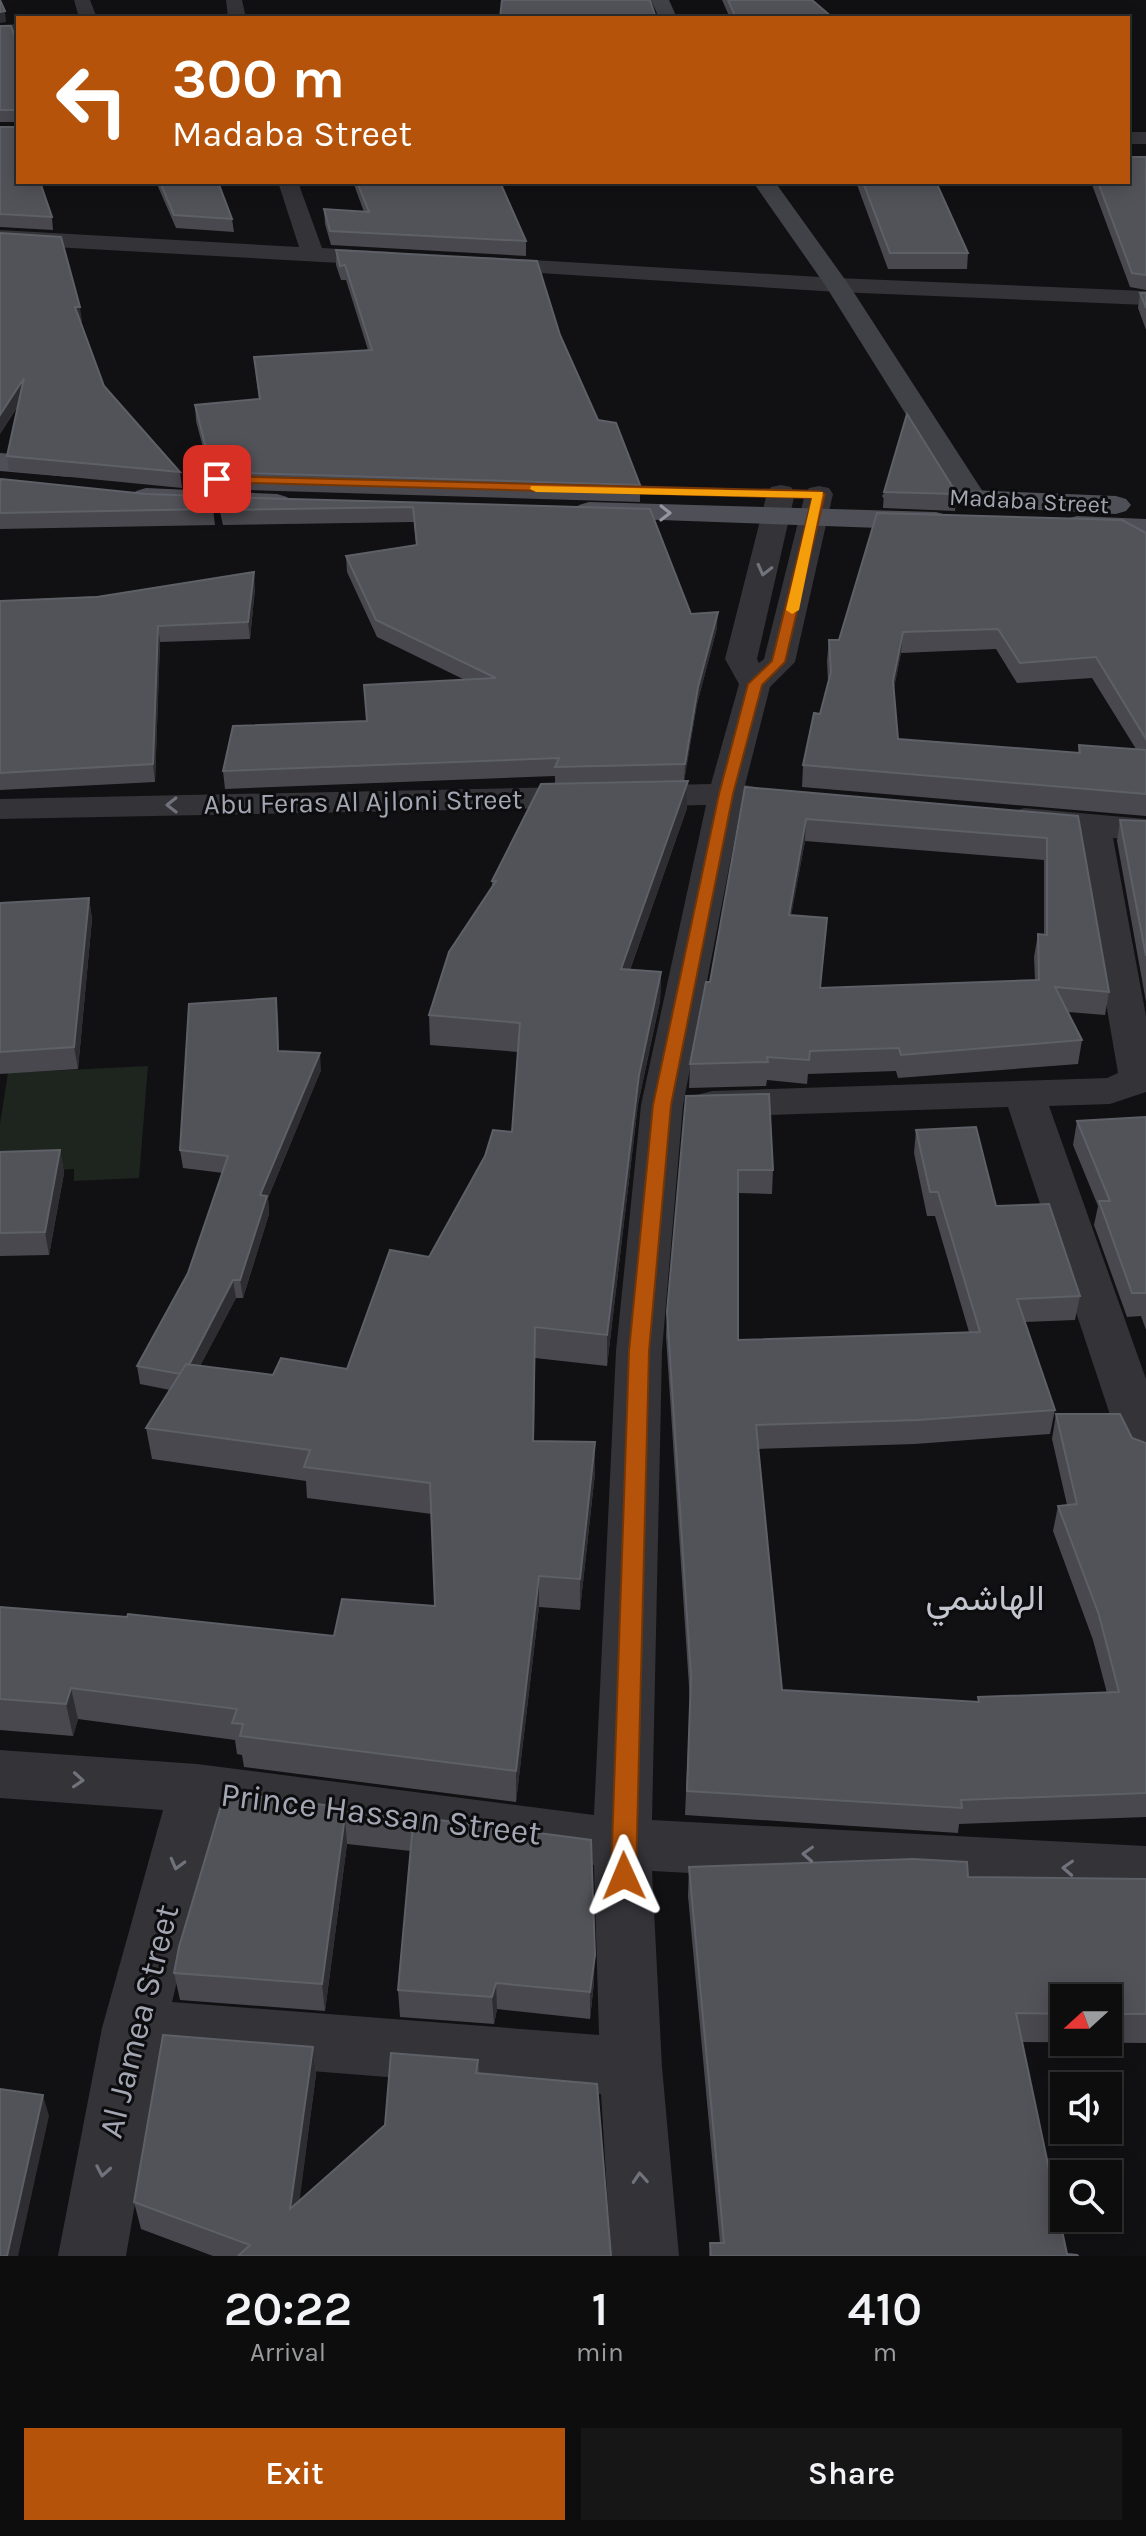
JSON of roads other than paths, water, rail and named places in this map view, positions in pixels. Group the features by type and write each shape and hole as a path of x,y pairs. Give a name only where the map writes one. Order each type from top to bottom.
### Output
{"main road":[{"path":"0,462 91,481 0,482"},
{"path":"127,484 300,494"},
{"name":"Madaba Street","path":"818,506 972,498 1144,524"},
{"name":"Madaba Street","path":"565,500 779,504 1144,524"}],"street":[{"path":"289,184 313,254"},
{"path":"765,184 837,285 972,498"},
{"path":"0,237 424,261"},
{"path":"455,263 837,285 1146,298"},
{"path":"755,684 741,659 779,504"},
{"path":"645,2256 631,2067 622,1844 639,1351 662,1105 726,794 755,684 779,662 818,506"},
{"name":"Abu Feras Al Ajloni Street","path":"0,809 726,794 790,799"},
{"path":"997,817 1146,830"},
{"path":"662,1105 1110,1091 1129,1085 1137,1079 1139,1071 1131,1043 1093,825"},
{"path":"1024,1094 1146,1448"},
{"name":"Prince Hassan Street","path":"0,1774 197,1788 622,1844 1146,1872"},
{"name":"Al Jamea Street","path":"92,2256 103,2169 133,2028 197,1788"},
{"path":"133,2028 631,2067"}],"district":[{"name":"الهاشمي","path":"985,1597"}]}
